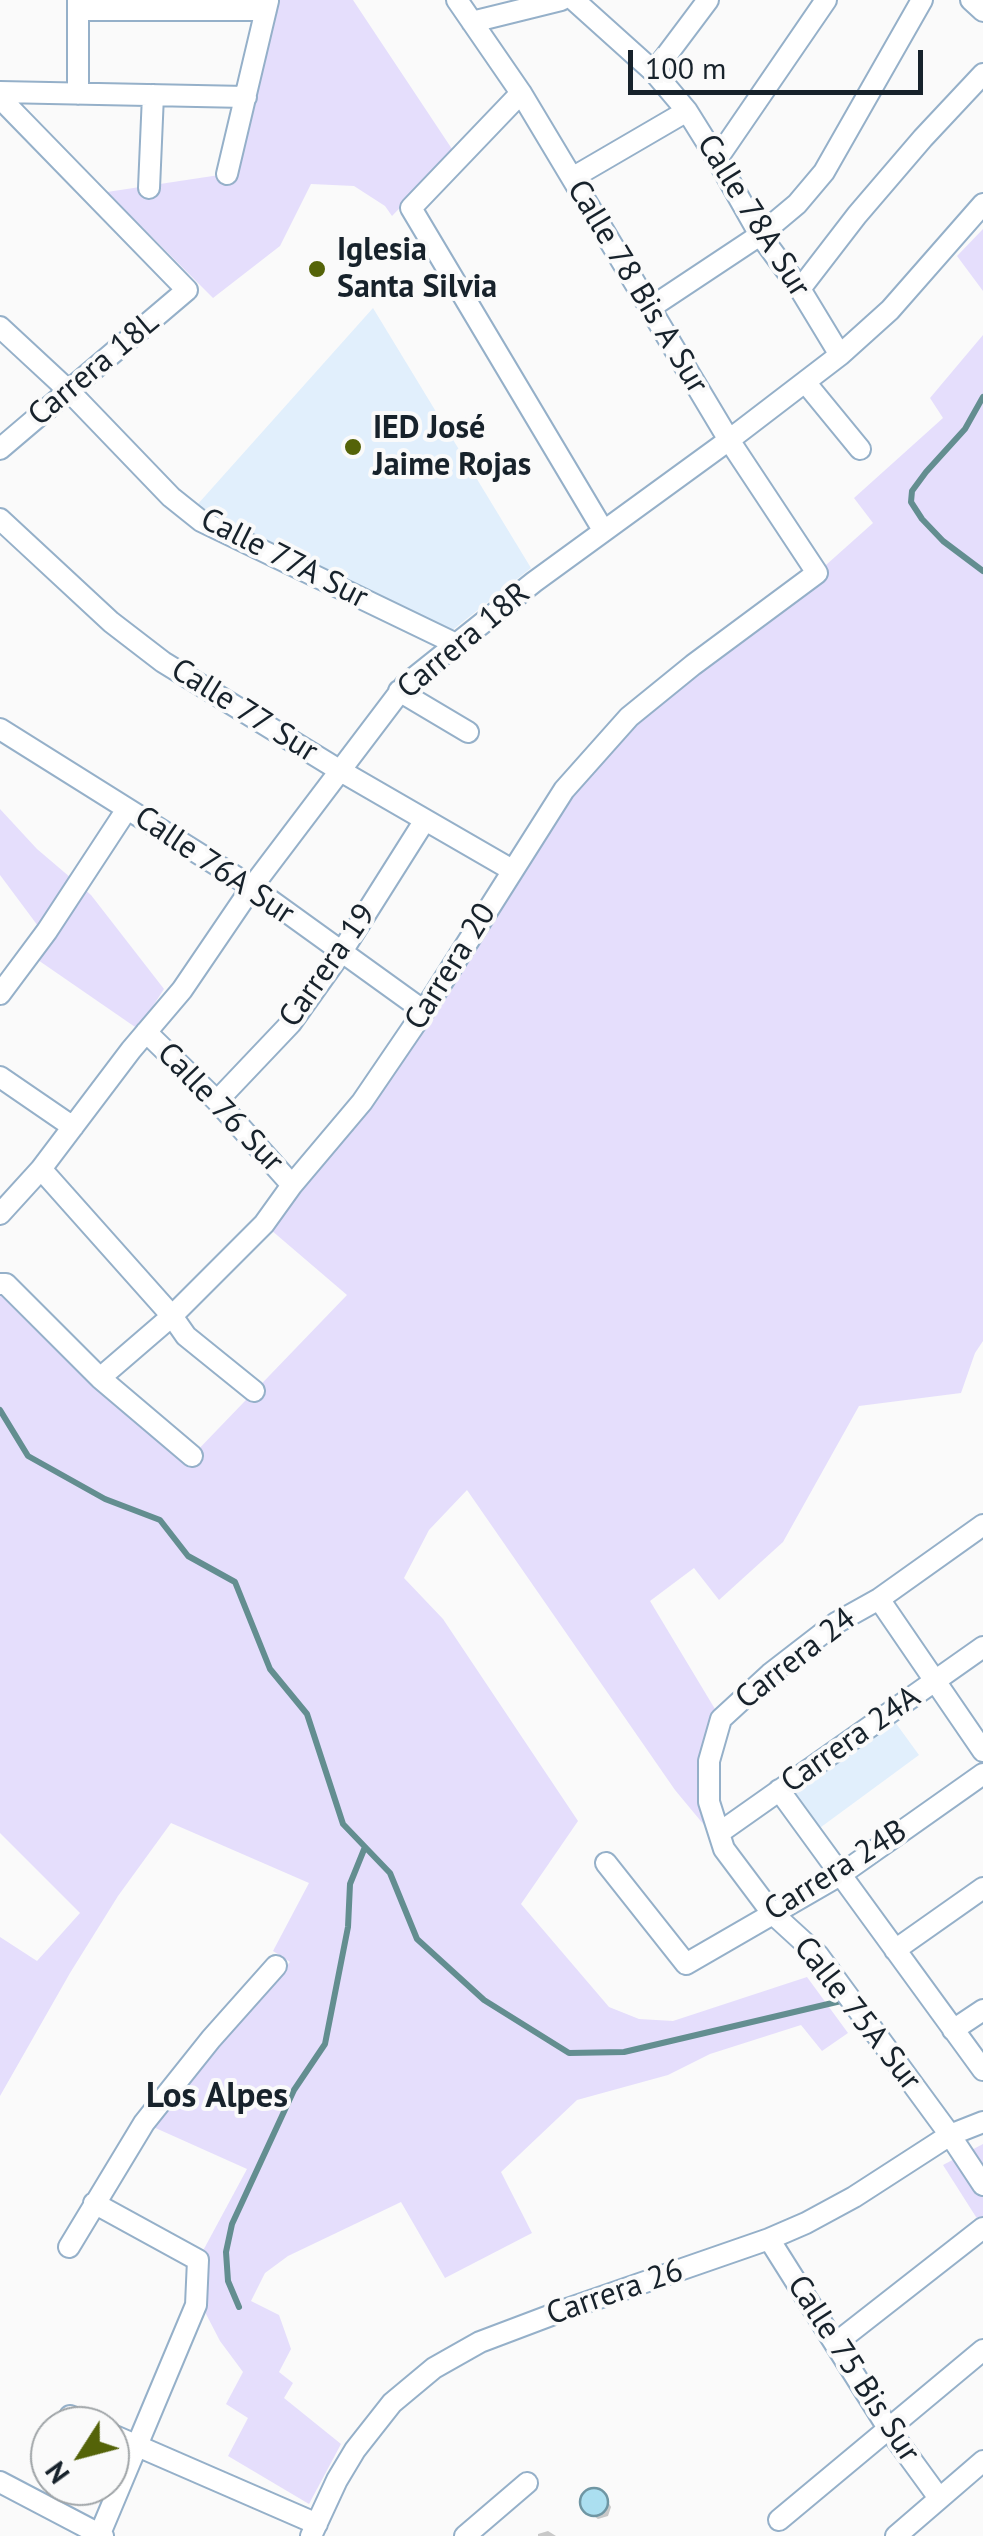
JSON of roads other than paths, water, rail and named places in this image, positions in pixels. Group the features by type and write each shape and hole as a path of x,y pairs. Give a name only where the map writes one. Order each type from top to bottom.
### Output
{"street":[{"name":"Calle 78 Bis A Sur","path":"458,0 521,93 729,440 816,573"},
{"path":"472,22 561,0"},
{"name":"Calle 78A Sur","path":"574,0 597,8 687,111 760,235 800,289 840,354"},
{"path":"654,72 708,0"},
{"path":"717,159 826,0"},
{"path":"650,308 760,235 797,204 824,172 922,0"},
{"path":"970,0 983,11"},
{"path":"78,94 78,5 267,5 226,174"},
{"path":"800,289 857,214 983,74"},
{"path":"521,93 411,208 602,530"},
{"path":"0,95 246,97"},
{"name":"Carrera 18L","path":"0,95 187,290 0,449"},
{"path":"149,188 153,95"},
{"path":"572,178 687,111"},
{"name":"Carrera 18R","path":"0,1214 41,1169 189,981 252,888 399,691 454,643 840,354 890,310 983,204"},
{"name":"Calle 77A Sur","path":"0,327 171,497 201,521 454,643"},
{"path":"806,382 860,449"},
{"name":"Calle 77 Sur","path":"0,519 111,622 163,662 512,870"},
{"name":"Carrera 20","path":"100,1378 172,1316 264,1224 362,1102 564,790 629,717 816,573"},
{"path":"399,691 468,732"},
{"name":"Calle 76A Sur","path":"0,730 252,888 424,1011"},
{"path":"0,994 128,808"},
{"name":"Carrera 19","path":"217,1101 291,1023 341,953 425,820"},
{"name":"Calle 76 Sur","path":"146,1032 217,1101 292,1185"},
{"path":"0,1077 73,1127"},
{"path":"41,1169 186,1336 254,1391"},
{"path":"0,1284 6,1284 100,1378 192,1456"},
{"name":"Carrera 24","path":"721,1841 709,1802 710,1760 721,1719 836,1622 878,1599 983,1525"},
{"path":"878,1599 983,1751"},
{"name":"Carrera 24A","path":"721,1841 778,1790 983,1646"},
{"name":"Carrera 24B","path":"606,1863 686,1964 840,1875 983,1774"},
{"path":"778,1790 983,2070"},
{"name":"Calle 75A Sur","path":"721,1841 772,1912 818,1955 983,2185"},
{"path":"895,1950 983,1888"},
{"path":"69,2248 144,2123 276,1966"},
{"path":"953,2030 983,2010"},
{"name":"Carrera 26","path":"314,2530 336,2480 374,2423 407,2388 434,2368 480,2342 806,2223 854,2198 950,2135 983,2122"},
{"path":"0,2482 100,2535 196,2305 198,2260 94,2203"},
{"path":"836,2343 983,2228"},
{"name":"Calle 75 Bis Sur","path":"769,2239 888,2428 939,2498"},
{"path":"779,2520 983,2350"},
{"path":"130,2442 314,2530"},
{"path":"896,2536 983,2460"},
{"path":"465,2536 527,2484"}],"waterway":[{"path":"983,397 965,429 912,491 911,502 943,541 983,571"},
{"path":"0,1410 28,1456 105,1499 160,1520 188,1556 235,1582 270,1669 307,1714 343,1824 390,1873 417,1939 484,2000 569,2053 624,2052 841,2001"},
{"path":"239,2307 228,2281 226,2252 232,2224 294,2090 325,2044 348,1927 350,1884 365,1847"}],"place":[{"name":"Iglesia Santa Silvia","path":"317,269"},
{"name":"IED José Jaime Rojas","path":"353,447"}],"district":[{"name":"Los Alpes","path":"217,2097"}]}
